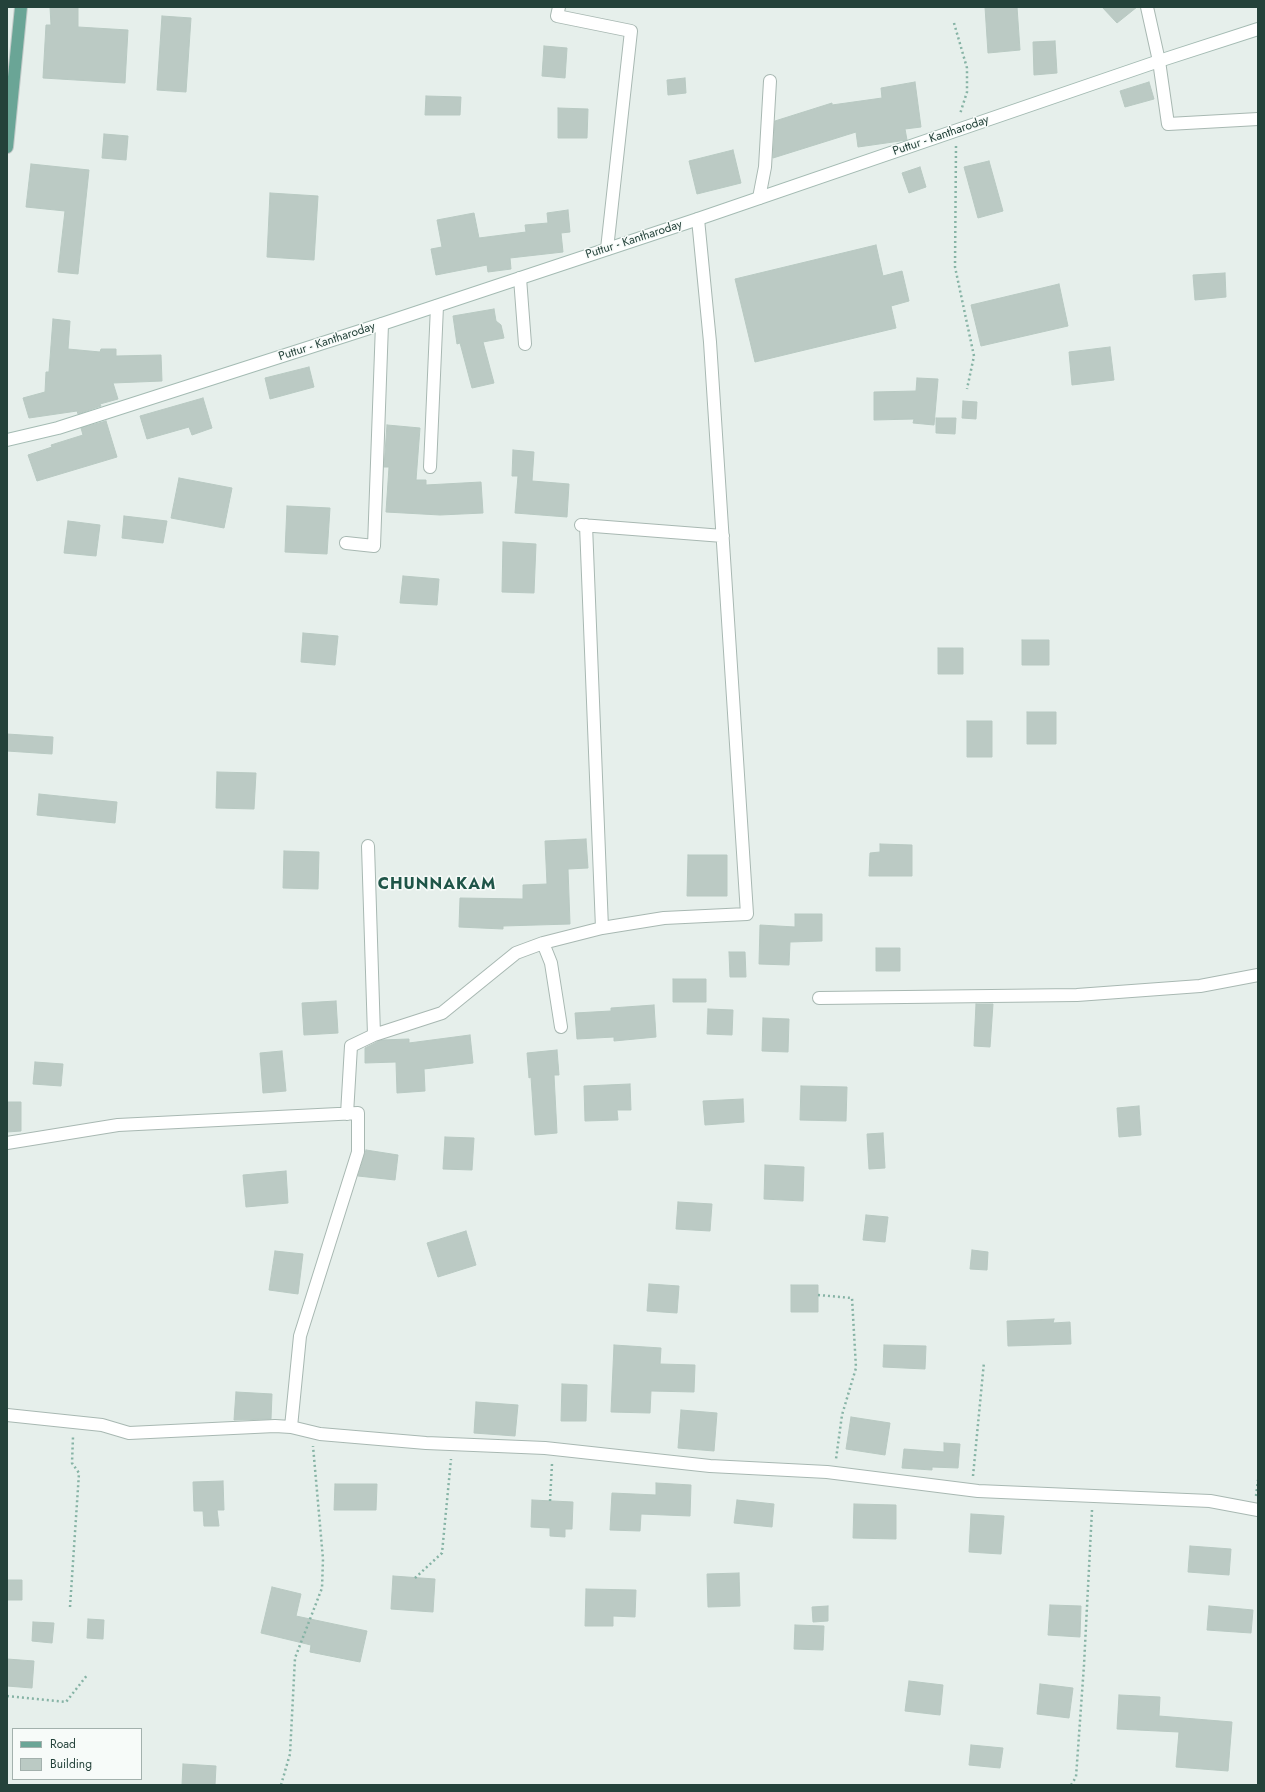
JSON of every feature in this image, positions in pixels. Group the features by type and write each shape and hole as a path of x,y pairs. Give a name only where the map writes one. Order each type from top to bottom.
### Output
{"main road":[{"path":"7,147 10,91 21,7"}],"street":[{"path":"559,7 557,16 631,32 607,250"},
{"path":"1147,7 1159,61 1168,124 1258,119"},
{"name":"Puttur - Kantharoday","path":"7,440 58,428 437,306 607,250 1159,61 1258,29"},
{"path":"759,198 765,167 770,81"},
{"path":"347,1114 351,1046 374,1035 442,1013 516,953 543,943 602,928 664,918 747,914 710,342 698,219"},
{"path":"520,278 525,344"},
{"path":"430,466 437,306"},
{"path":"346,543 374,546 382,324"},
{"path":"602,928 584,525 723,536"},
{"path":"368,846 374,1035"},
{"path":"543,943 551,963 560,1027"},
{"path":"819,998 1077,995 1200,986 1258,975"},
{"path":"7,1143 118,1125 358,1113 358,1152 300,1336 291,1427"},
{"path":"7,1416 102,1425 128,1433 275,1426 291,1427 311,1432 411,1442 553,1449 710,1466 834,1473 972,1490 1210,1501 1258,1510"}],"path":[{"path":"954,23 967,68 967,92 956,131 955,267 974,356 967,389"},
{"path":"818,1295 852,1298 856,1368 842,1415 834,1473"},
{"path":"972,1490 984,1362"},
{"path":"70,1607 79,1473 72,1463 74,1422"},
{"path":"281,1785 290,1754 295,1658 322,1588 323,1559 311,1432"},
{"path":"415,1578 442,1553 453,1444"},
{"path":"550,1501 553,1449"},
{"path":"1071,1785 1076,1777 1084,1665 1092,1496"},
{"path":"7,1696 66,1702 88,1674"}],"building":[{"path":"50,7 78,7 78,27 128,30 125,83 43,78 46,25 51,25"},
{"path":"985,7 1017,7 1020,50 988,53"},
{"path":"1102,7 1137,7 1117,23"},
{"path":"162,16 191,18 186,92 157,90"},
{"path":"1055,41 1057,73 1034,75 1033,42"},
{"path":"544,46 567,48 565,78 542,76"},
{"path":"685,78 686,93 668,95 667,80"},
{"path":"915,82 921,127 905,129 907,140 858,147 856,132 773,158 775,121 832,103 832,105 882,98 881,88"},
{"path":"1149,82 1154,99 1125,107 1120,91"},
{"path":"426,96 461,97 460,115 425,115"},
{"path":"558,108 588,109 587,138 558,138"},
{"path":"104,134 128,136 126,160 102,158"},
{"path":"733,150 741,183 697,194 689,161"},
{"path":"989,161 1003,211 978,218 964,167"},
{"path":"31,164 89,170 78,274 58,272 65,211 26,207"},
{"path":"920,167 926,187 909,193 902,173"},
{"path":"270,193 318,196 314,260 267,257"},
{"path":"568,210 570,232 561,233 563,252 510,258 511,269 488,272 487,265 436,275 431,249 442,247 437,220 474,213 479,238 526,232 525,225 548,223 547,213"},
{"path":"876,245 883,276 902,271 909,301 891,306 896,328 755,362 735,279"},
{"path":"1225,273 1226,297 1195,300 1193,275"},
{"path":"1059,284 1068,326 981,346 971,305"},
{"path":"494,309 496,321 501,325 504,338 483,342 494,383 472,388 460,343 457,344 453,316"},
{"path":"53,319 70,321 68,349 100,352 101,349 116,349 116,356 161,355 162,381 113,383 118,399 100,404 101,406 78,414 77,411 29,418 23,398 45,392 46,372 49,372"},
{"path":"1110,347 1114,380 1072,385 1069,352"},
{"path":"309,367 314,387 270,399 265,378"},
{"path":"917,378 938,379 934,425 913,423 914,419 874,420 874,392 916,391"},
{"path":"203,398 212,428 192,435 189,427 147,439 140,416"},
{"path":"963,401 977,402 976,419 962,418"},
{"path":"936,418 956,418 955,434 936,433"},
{"path":"106,421 117,457 37,481 28,455 52,447 51,445 83,435 81,428"},
{"path":"387,425 420,428 416,480 426,480 426,485 481,482 483,513 440,515 386,512 389,467 384,467"},
{"path":"513,450 534,452 532,481 569,484 567,517 515,513 518,476 512,476"},
{"path":"179,478 232,488 224,528 171,518"},
{"path":"287,506 330,508 327,554 285,552"},
{"path":"124,516 167,521 163,543 122,538"},
{"path":"68,521 100,525 96,556 64,553"},
{"path":"503,542 536,544 534,593 502,592"},
{"path":"403,576 439,579 437,605 400,603"},
{"path":"303,633 338,636 335,665 301,662"},
{"path":"1022,640 1049,640 1049,665 1022,665"},
{"path":"938,648 963,648 963,674 938,674"},
{"path":"1027,712 1056,712 1056,744 1027,744"},
{"path":"967,721 992,721 992,757 967,757"},
{"path":"7,734 53,737 52,754 7,751"},
{"path":"217,772 256,773 254,809 216,808"},
{"path":"39,794 117,802 115,823 37,815"},
{"path":"586,839 588,868 568,869 570,924 503,926 503,929 459,927 460,898 523,899 523,885 547,884 545,841"},
{"path":"880,844 912,845 912,876 869,876 870,853 880,852"},
{"path":"284,851 319,852 318,889 283,888"},
{"path":"688,855 727,855 727,896 687,896"},
{"path":"795,914 822,914 822,941 790,942 789,965 759,964 760,925 795,927"},
{"path":"876,948 900,948 900,971 876,971"},
{"path":"729,952 745,952 746,977 730,977"},
{"path":"673,979 706,979 706,1002 673,1002"},
{"path":"336,1001 338,1033 304,1035 302,1003"},
{"path":"976,1004 993,1004 990,1047 974,1046"},
{"path":"654,1005 656,1037 614,1041 614,1037 577,1039 575,1013 611,1011 611,1008"},
{"path":"708,1009 733,1010 732,1035 707,1034"},
{"path":"763,1018 789,1019 788,1052 762,1051"},
{"path":"470,1035 473,1063 424,1069 425,1091 397,1093 396,1062 365,1063 365,1048 381,1040 409,1039 409,1043"},
{"path":"557,1050 559,1075 554,1075 557,1133 535,1135 531,1077 529,1078 527,1053"},
{"path":"282,1051 286,1091 263,1093 260,1053"},
{"path":"35,1062 63,1064 61,1086 33,1084"},
{"path":"630,1084 631,1110 617,1110 618,1120 585,1121 584,1086"},
{"path":"801,1086 847,1087 846,1121 800,1120"},
{"path":"743,1099 744,1122 705,1125 703,1101"},
{"path":"7,1102 21,1102 21,1131 7,1132"},
{"path":"1139,1106 1141,1135 1119,1137 1117,1108"},
{"path":"883,1133 885,1168 869,1169 867,1134"},
{"path":"445,1137 474,1138 472,1170 443,1169"},
{"path":"366,1150 398,1155 395,1180 358,1176"},
{"path":"765,1165 804,1167 803,1201 764,1199"},
{"path":"286,1171 288,1203 246,1207 243,1175"},
{"path":"678,1202 712,1204 710,1231 676,1229"},
{"path":"866,1215 888,1217 885,1242 863,1240"},
{"path":"466,1231 476,1265 438,1277 427,1243"},
{"path":"972,1250 988,1252 987,1270 970,1269"},
{"path":"275,1251 303,1254 298,1294 269,1290"},
{"path":"649,1284 679,1286 677,1313 647,1311"},
{"path":"791,1285 818,1285 818,1312 791,1312"},
{"path":"1054,1319 1053,1323 1070,1322 1071,1344 1008,1346 1007,1321"},
{"path":"614,1345 661,1348 660,1364 695,1365 694,1392 651,1391 650,1413 611,1412"},
{"path":"884,1345 926,1346 925,1369 883,1367"},
{"path":"562,1384 587,1385 586,1421 561,1421"},
{"path":"236,1392 272,1394 271,1419 234,1420"},
{"path":"476,1402 518,1405 515,1436 474,1433"},
{"path":"681,1410 717,1413 714,1451 678,1448"},
{"path":"851,1417 890,1423 885,1455 846,1449"},
{"path":"944,1443 960,1444 958,1468 932,1467 932,1470 902,1468 904,1449 944,1452"},
{"path":"223,1481 224,1510 217,1510 219,1526 204,1526 203,1511 194,1511 193,1482"},
{"path":"656,1483 691,1485 690,1516 641,1514 640,1531 610,1530 612,1493 656,1495"},
{"path":"335,1484 377,1484 376,1510 334,1510"},
{"path":"532,1500 573,1502 572,1529 565,1529 565,1537 550,1536 550,1528 531,1527"},
{"path":"737,1500 774,1504 772,1527 734,1523"},
{"path":"854,1504 896,1505 896,1539 853,1538"},
{"path":"971,1514 1004,1516 1001,1554 969,1552"},
{"path":"1190,1546 1231,1549 1229,1575 1188,1572"},
{"path":"739,1573 740,1606 708,1607 707,1574"},
{"path":"393,1576 435,1579 433,1612 391,1609"},
{"path":"7,1580 22,1580 22,1600 7,1600"},
{"path":"272,1587 301,1594 296,1616 367,1631 360,1662 310,1652 311,1645 261,1633"},
{"path":"586,1589 636,1590 635,1617 613,1616 613,1626 585,1626"},
{"path":"1050,1605 1081,1606 1080,1637 1048,1635"},
{"path":"828,1606 828,1621 813,1622 812,1607"},
{"path":"1209,1606 1253,1610 1251,1633 1207,1630"},
{"path":"88,1619 104,1620 103,1639 87,1638"},
{"path":"33,1622 54,1623 52,1643 32,1641"},
{"path":"795,1625 824,1626 823,1650 794,1649"},
{"path":"7,1659 34,1661 32,1688 7,1686"},
{"path":"909,1681 943,1685 940,1715 905,1711"},
{"path":"1040,1684 1073,1688 1069,1718 1037,1714"},
{"path":"1119,1695 1160,1697 1159,1716 1232,1722 1228,1771 1176,1767 1179,1732 1117,1729"},
{"path":"971,1745 1003,1748 1000,1768 969,1765"},
{"path":"183,1764 216,1766 215,1785 182,1785"}],"district":[{"name":"CHUNNAKAM","path":"437,885"}]}
